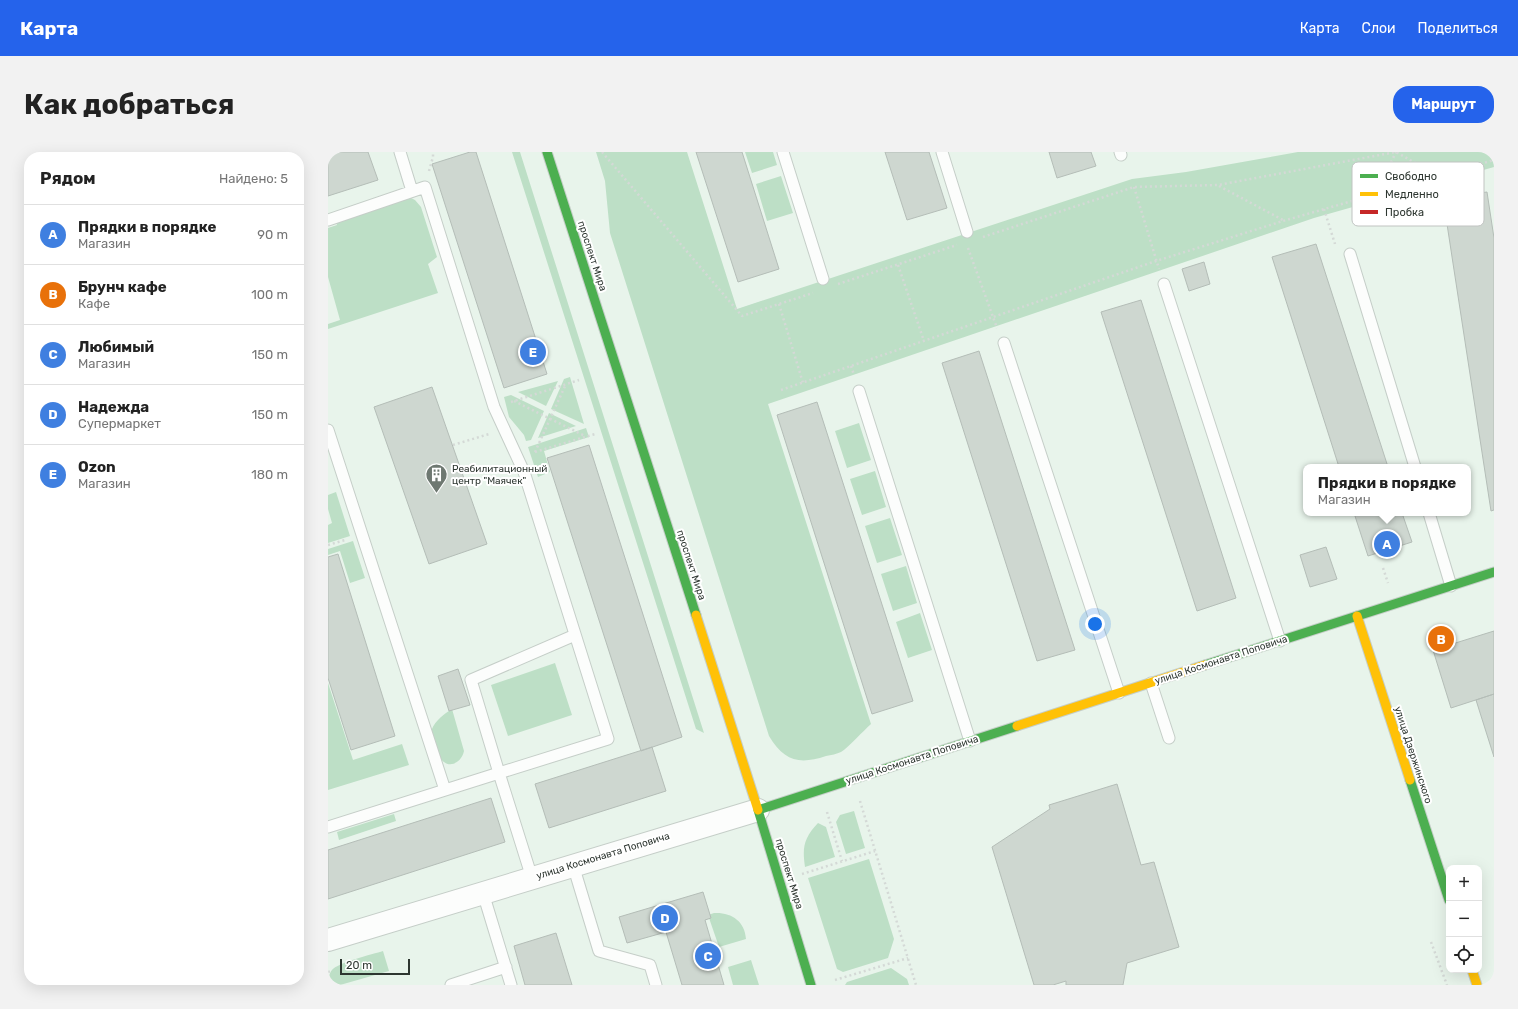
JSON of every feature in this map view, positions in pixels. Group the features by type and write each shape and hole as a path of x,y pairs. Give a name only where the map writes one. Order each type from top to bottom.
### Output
{"street":[{"name":"проспект Мира","path":"547,152 758,810 811,985"},
{"name":"улица Космонавта Поповича","path":"328,940 758,810 1494,572"},
{"name":"улица Дзержинского","path":"1357,616 1446,891"},
{"path":"1473,973 1477,985"}],"lane":[{"path":"400,152 412,191"},
{"path":"783,152 823,279"},
{"path":"942,152 967,237"},
{"path":"328,220 425,187 494,406 524,472 608,739 328,827"},
{"path":"1350,254 1414,464"},
{"path":"1164,284 1280,641"},
{"path":"1004,343 1118,693"},
{"path":"859,391 970,741"},
{"path":"328,430 445,790"},
{"path":"1430,516 1451,586"},
{"path":"532,878 471,680 575,635"},
{"path":"1151,683 1169,738"},
{"path":"573,865 600,951 650,965 656,985"},
{"path":"483,893 511,985"},
{"path":"451,985 506,967"}],"path":[{"path":"602,152 742,316 819,290"},
{"path":"1391,162 1396,152"},
{"path":"833,286 898,265 967,237 1134,187 1218,185 1396,152 1414,162"},
{"path":"1484,163 1494,160"},
{"path":"1218,185 1283,221"},
{"path":"1134,187 1164,284"},
{"path":"781,390 1156,261 1352,201"},
{"path":"1324,209 1336,247 1350,254"},
{"path":"967,237 992,318 1004,343"},
{"path":"898,265 924,341"},
{"path":"779,304 803,383"},
{"path":"494,406 579,380"},
{"path":"536,452 566,384"},
{"path":"514,401 585,436"},
{"path":"453,445 505,429"},
{"path":"517,458 595,434"},
{"path":"1383,568 1388,583"},
{"path":"860,801 916,985"},
{"path":"827,811 842,861"},
{"path":"802,874 875,851"},
{"path":"1431,942 1447,985"},
{"path":"835,980 908,958"}],"green space":[{"path":"512,152 520,152 704,733 696,729"},
{"path":"596,152 687,152 737,309 1132,179 1186,172 1298,152 1494,152 1494,167 1484,170 1484,162 1352,162 1352,207 1314,218 768,404 871,724 841,752 808,760 793,759 787,756 780,751 769,736 610,233 605,181"},
{"path":"745,152 773,152 777,165 752,173"},
{"path":"781,176 793,213 767,221 756,184"},
{"path":"409,197 415,200 421,207 437,257 428,264 438,293 328,329 328,324 340,320 328,277 328,228 337,225 335,219"},
{"path":"570,377 584,424 551,409 564,379"},
{"path":"558,381 546,406 518,392"},
{"path":"511,395 544,411 531,440 526,441 524,435 509,417 504,397"},
{"path":"549,413 576,426 538,438"},
{"path":"859,423 871,460 847,468 835,431"},
{"path":"586,428 589,437 544,451 550,472 538,477 528,447"},
{"path":"875,471 886,507 862,515 850,479"},
{"path":"336,492 350,536 328,543 328,525 332,523 328,509 328,495"},
{"path":"890,518 902,555 877,563 865,526"},
{"path":"353,541 365,578 350,583 340,551 328,555 328,549"},
{"path":"906,566 917,603 893,611 881,574"},
{"path":"920,613 932,650 908,658 896,622"},
{"path":"555,663 572,715 508,736 491,685"},
{"path":"328,683 353,760 402,744 409,765 328,790"},
{"path":"452,709 464,751 463,755 458,761 448,764 440,757 432,735 432,729 443,715"},
{"path":"854,811 865,848 846,854 836,822 840,815"},
{"path":"394,814 396,821 339,840 337,832"},
{"path":"818,823 826,827 835,857 805,867 805,843 810,833"},
{"path":"869,859 894,939 888,958 843,972 837,969 808,878"},
{"path":"714,913 726,914 736,919 743,927 746,939 719,947 708,915"},
{"path":"383,951 389,971 340,985 329,985 330,973 335,967 364,956"},
{"path":"751,960 759,985 733,985 728,967"},
{"path":"891,968 907,979 909,985 845,985 847,982"}],"building":[{"path":"328,152 368,152 378,180 328,196"},
{"path":"470,152 476,152 547,374 504,388 432,164"},
{"path":"696,152 742,152 779,269 738,282"},
{"path":"885,152 929,152 947,208 907,220"},
{"path":"1049,152 1091,152 1096,166 1057,178"},
{"path":"1484,192 1487,192 1494,238 1494,510 1491,511 1447,226 1484,226"},
{"path":"1316,244 1387,464 1338,464 1272,257"},
{"path":"1204,262 1210,284 1189,291 1182,269"},
{"path":"1141,300 1236,598 1197,611 1101,312"},
{"path":"979,351 1075,650 1037,661 942,363"},
{"name":"Реабилитационный центр \"Маячек\"","path":"432,387 487,544 429,564 374,407"},
{"path":"817,402 913,701 872,714 777,415"},
{"path":"589,445 682,737 641,751 547,458"},
{"path":"1355,516 1403,516 1412,542 1368,556"},
{"path":"1326,547 1337,579 1310,587 1300,555"},
{"path":"338,554 395,736 351,750 328,678 328,557"},
{"path":"1494,631 1494,694 1451,708 1433,650"},
{"path":"458,669 470,705 449,711 438,676"},
{"path":"1494,694 1494,757 1476,700"},
{"path":"652,747 666,791 549,828 535,784"},
{"path":"1117,784 1141,865 1154,862 1179,947 1127,963 1123,985 1066,985 1066,981 1053,985 1034,985 992,847 1050,809 1049,805"},
{"path":"491,798 505,842 328,899 328,850"},
{"path":"703,892 711,918 705,920 724,985 682,985 666,932 627,943 619,917"},
{"path":"556,933 572,985 525,985 514,946"}],"traffic: fast":[{"path":"547,152 696,615"},
{"path":"1205,665 1494,572"},
{"path":"758,810 1017,726"},
{"path":"1410,780 1446,891"},
{"path":"758,810 811,985"}],"traffic: slow":[{"path":"696,615 758,810"},
{"path":"1357,616 1410,780"},
{"path":"1017,726 1205,665"},
{"path":"1473,973 1477,985"}],"place":[{"name":"Ozon","path":"533,352"},
{"name":"Реабилитационный центр \"Маячек\"","path":"437,494"},
{"name":"Прядки в порядке","path":"1387,544"},
{"name":"Брунч кафе","path":"1441,639"},
{"name":"Надежда","path":"665,918"},
{"name":"Любимый","path":"708,956"}]}
